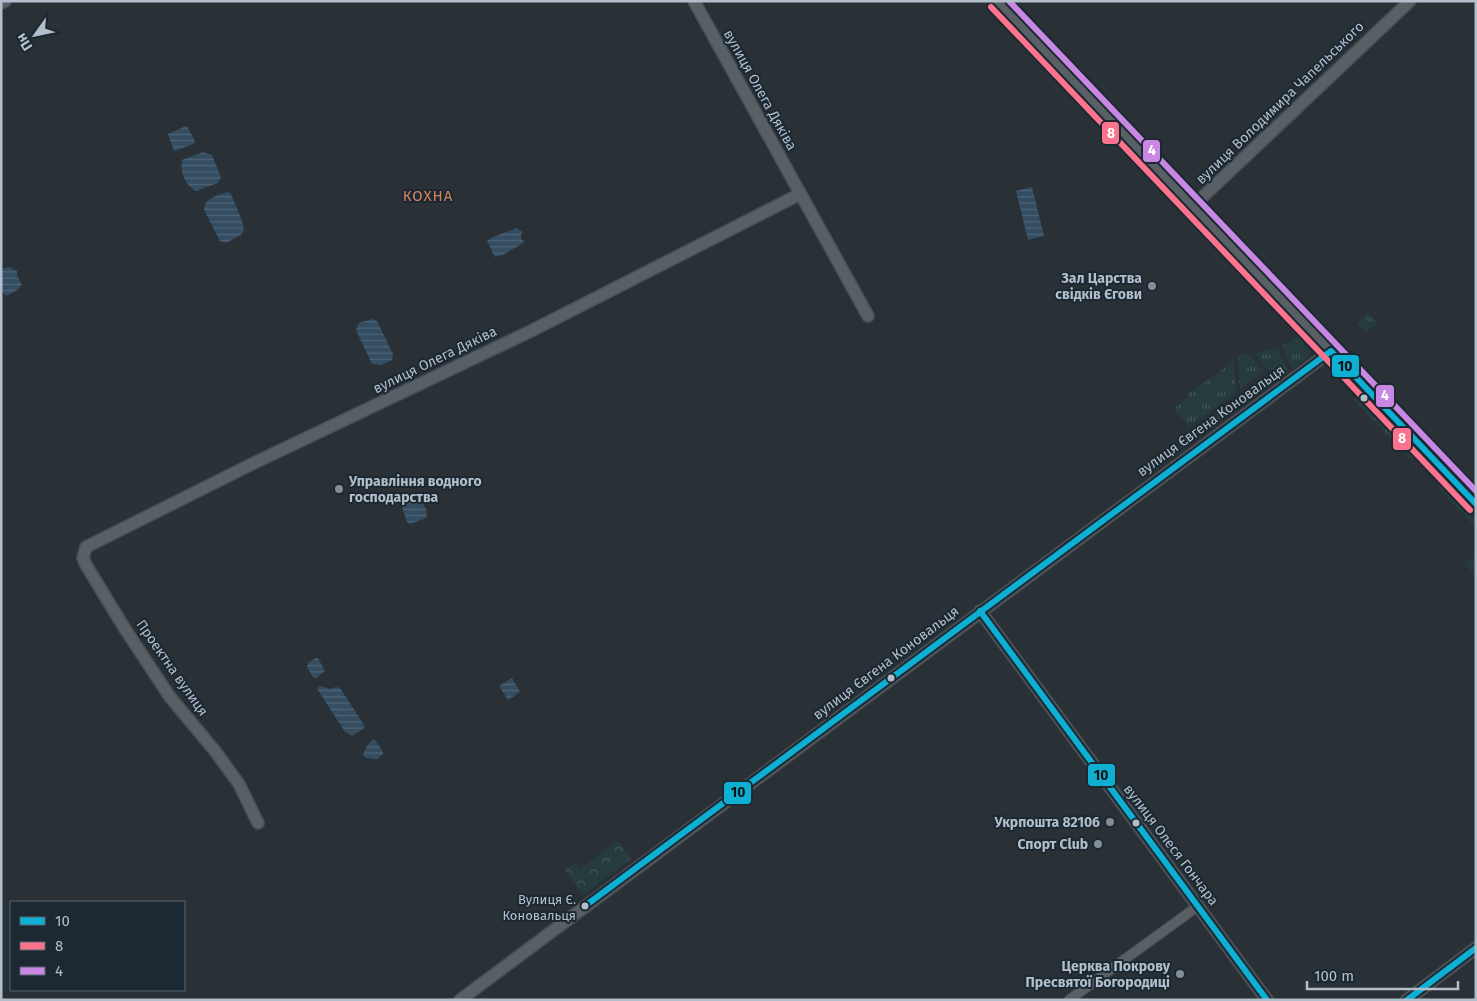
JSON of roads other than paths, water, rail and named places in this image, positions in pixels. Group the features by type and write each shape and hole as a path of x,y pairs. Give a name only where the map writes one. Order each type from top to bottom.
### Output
{"street":[{"path":"1,3 5,1"},
{"name":"вулиця Олега Дяківа","path":"694,1 868,316"},
{"path":"997,1 1476,504"},
{"name":"вулиця Володимира Чапельського","path":"1192,207 1410,1"},
{"name":"вулиця Олега Дяківа","path":"83,552 91,543 531,331 800,194"},
{"name":"вулиця Євгена Коновальця","path":"460,1000 1331,351"},
{"name":"Проектна вулиця","path":"83,552 86,566 125,629 170,696 216,752 239,784 258,822"},
{"name":"вулиця Олеся Гончара","path":"980,611 1267,1000"},
{"path":"1069,1000 1198,906"},
{"path":"1407,1000 1476,948"}],"water":[{"path":"186,126 195,141 194,144 174,151 168,134"},
{"path":"203,152 212,155 221,177 218,183 196,191 189,186 184,178 182,160"},
{"path":"1032,187 1044,236 1028,240 1016,191"},
{"path":"228,192 231,194 244,230 241,235 226,243 220,241 204,210 209,200"},
{"path":"516,228 523,232 521,239 525,242 503,255 495,257 487,241"},
{"path":"9,267 17,271 17,276 22,285 6,296 1,290 1,269"},
{"path":"372,319 377,321 393,354 392,360 381,365 372,364 356,330 359,323"},
{"path":"417,497 425,507 427,516 410,524 407,522 402,507"},
{"path":"318,658 325,671 316,678 313,677 307,667 308,663"},
{"path":"512,678 520,692 508,700 499,686"},
{"path":"321,686 330,689 340,688 365,727 352,735 345,732 318,690 317,688"},
{"path":"373,740 376,741 383,752 377,759 366,758 363,755 369,743"}],"place":[{"name":"Зал Царства свідків Єгови","path":"1152,286"},
{"name":"Управління водного господарства","path":"339,489"},
{"name":"Укрпошта 82106","path":"1110,822"},
{"name":"Спорт Club","path":"1098,844"},
{"name":"Вулиця Є. Коновальця","path":"585,906"},
{"name":"Церква Покрову Пресвятої Богородиці","path":"1180,974"}],"district":[{"name":"КОХНА","path":"428,196"}]}
